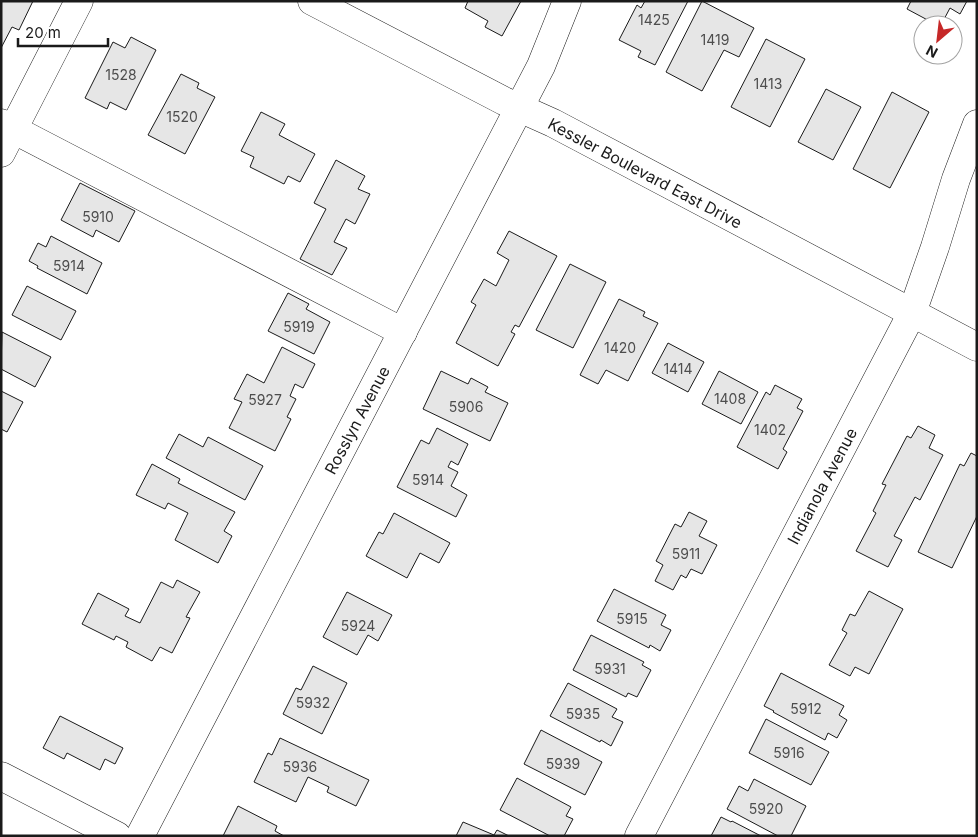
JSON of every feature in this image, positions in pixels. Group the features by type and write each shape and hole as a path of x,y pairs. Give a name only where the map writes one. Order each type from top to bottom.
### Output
{"street":[{"path":"79,1 5,135 403,332"},
{"name":"Kessler Boulevard East Drive","path":"312,1 504,102 552,123 977,347"},
{"name":"Rosslyn Avenue","path":"140,836 519,108 550,47 567,1"},
{"name":"Indianola Avenue","path":"639,836 912,313 956,179 977,124"},
{"path":"1,776 117,836"}],"building":[{"path":"1,1 33,1 19,30 12,27 1,48"},
{"path":"468,1 521,1 502,36 485,27 488,21 465,8"},
{"path":"645,1 688,1 655,65 638,57 641,51 619,40 637,5 641,8"},
{"path":"702,1 754,28 739,57 724,50 702,91 666,72"},
{"path":"911,1 967,1 960,14 950,8 946,15 918,15 907,9"},
{"path":"131,37 156,50 126,110 110,102 107,109 85,98 113,42 125,48"},
{"path":"766,39 805,59 770,127 731,107"},
{"path":"181,74 199,83 197,88 215,97 185,154 148,135"},
{"path":"826,89 861,107 833,160 798,142"},
{"path":"892,92 929,112 890,188 853,169"},
{"path":"261,112 285,124 279,135 315,154 300,182 288,176 284,184 250,167 254,157 241,151"},
{"path":"336,160 365,176 358,189 370,194 355,224 346,219 334,242 347,248 332,275 300,259 326,209 314,203"},
{"path":"80,183 135,211 119,242 96,230 93,237 61,220"},
{"path":"509,231 557,256 519,327 515,325 511,332 515,334 498,366 456,343 476,305 471,302 484,279 496,286 509,260 497,253"},
{"path":"51,236 102,263 87,294 37,268 38,266 29,261 38,243 46,247"},
{"path":"570,264 606,282 573,348 536,330"},
{"path":"27,286 76,311 61,340 12,315"},
{"path":"288,293 309,304 306,309 330,322 314,354 268,331"},
{"path":"619,299 645,312 643,316 658,323 628,381 606,370 598,384 580,375"},
{"path":"2,332 51,357 35,387 1,369"},
{"path":"668,343 704,362 688,392 652,373"},
{"path":"282,347 315,364 303,388 295,384 290,396 296,399 287,417 291,419 275,451 229,428 242,402 234,399 247,374 264,383"},
{"path":"441,371 468,384 471,378 488,387 485,392 508,403 490,441 423,409"},
{"path":"719,371 758,392 741,424 702,404"},
{"path":"775,385 802,399 797,408 803,411 783,449 787,452 778,469 737,447 766,392 770,395"},
{"path":"1,391 23,402 7,432 1,429"},
{"path":"918,426 935,435 929,448 943,455 920,500 915,497 894,536 902,540 888,567 856,551 876,513 873,511 886,485 882,484 907,436 911,438"},
{"path":"437,428 468,444 458,465 451,461 448,467 458,472 451,486 467,495 456,517 397,487 421,440 429,444"},
{"path":"179,434 203,447 208,437 263,466 245,500 166,458"},
{"path":"971,453 977,456 977,516 952,568 918,552 960,464 964,466"},
{"path":"152,464 180,479 178,483 235,512 224,531 232,536 218,563 175,540 188,513 168,503 165,509 136,495"},
{"path":"689,512 707,521 699,536 717,545 702,574 691,569 686,578 681,575 673,590 655,581 663,565 656,561 675,524 681,527"},
{"path":"394,513 450,543 439,563 420,553 407,578 366,556 379,532 383,534"},
{"path":"177,580 200,592 186,617 190,618 172,653 160,647 152,661 126,647 128,642 116,636 114,640 82,624 98,593 129,609 125,616 140,623 161,582 173,588"},
{"path":"614,589 666,615 661,625 671,630 660,651 650,645 649,648 597,621"},
{"path":"869,591 903,609 869,674 855,667 850,676 829,665 847,633 842,630 850,614 855,616"},
{"path":"347,592 392,615 378,641 368,635 357,655 323,637"},
{"path":"591,635 644,662 642,665 651,670 637,697 628,693 626,697 573,670"},
{"path":"313,666 347,683 322,734 283,714 296,688 301,690"},
{"path":"781,673 844,706 839,715 847,720 837,738 828,733 825,740 764,706"},
{"path":"568,683 617,709 612,717 623,722 611,746 550,716"},
{"path":"60,716 123,748 115,764 105,759 100,770 67,753 64,759 43,748"},
{"path":"766,719 829,752 811,785 749,753"},
{"path":"541,730 602,762 585,795 524,764"},
{"path":"280,738 369,780 356,806 327,792 329,787 308,777 296,802 254,782 268,753 272,755"},
{"path":"517,778 571,807 566,816 573,819 564,836 550,836 500,810"},
{"path":"754,779 806,806 791,836 778,836 727,809 739,786 748,791"},
{"path":"238,806 277,826 275,831 284,836 223,836"},
{"path":"721,817 732,821 761,836 711,836"},
{"path":"463,822 494,835 497,830 509,836 456,836"}]}
